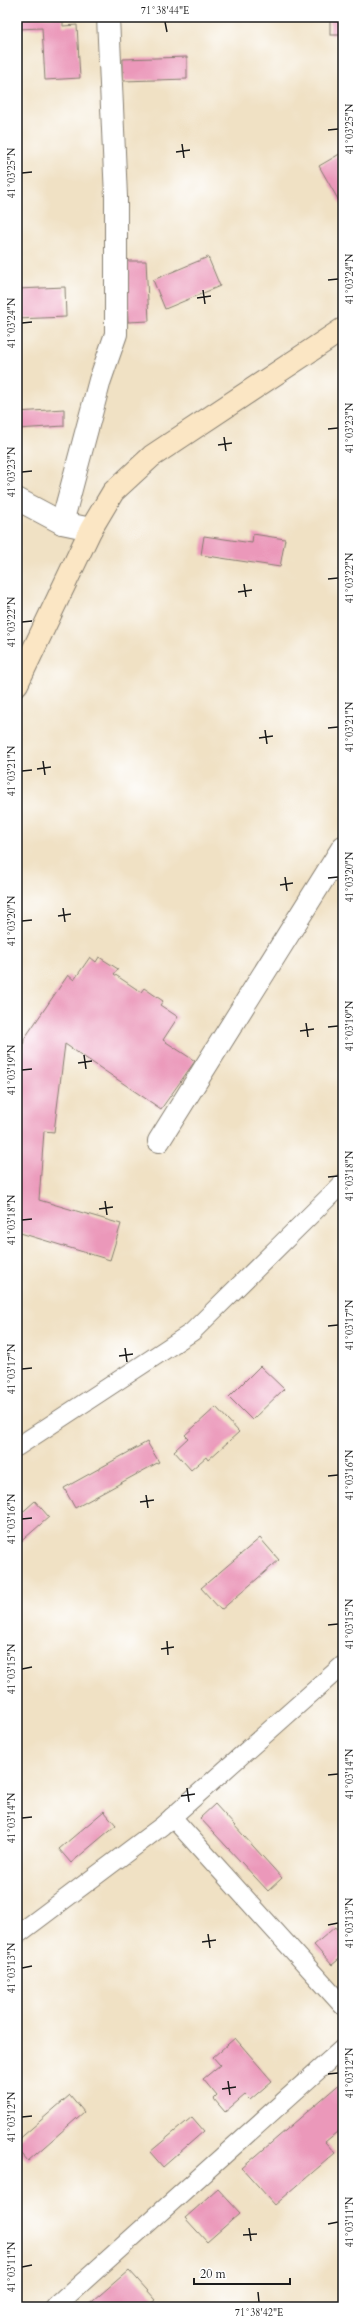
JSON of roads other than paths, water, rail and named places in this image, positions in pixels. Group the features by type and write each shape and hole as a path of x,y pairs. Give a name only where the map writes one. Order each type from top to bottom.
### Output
{"street":[{"path":"62,523 100,380 116,334 116,197 108,17"},
{"path":"17,684 91,530 113,492 152,456 343,329"},
{"path":"17,499 62,523 91,530"},
{"path":"159,1141 343,847"}],"lane":[{"path":"17,1447 192,1332 343,1183"},
{"path":"17,1935 172,1817 343,1665"},
{"path":"172,1817 343,2006"},
{"path":"55,2307 343,2048"}]}
